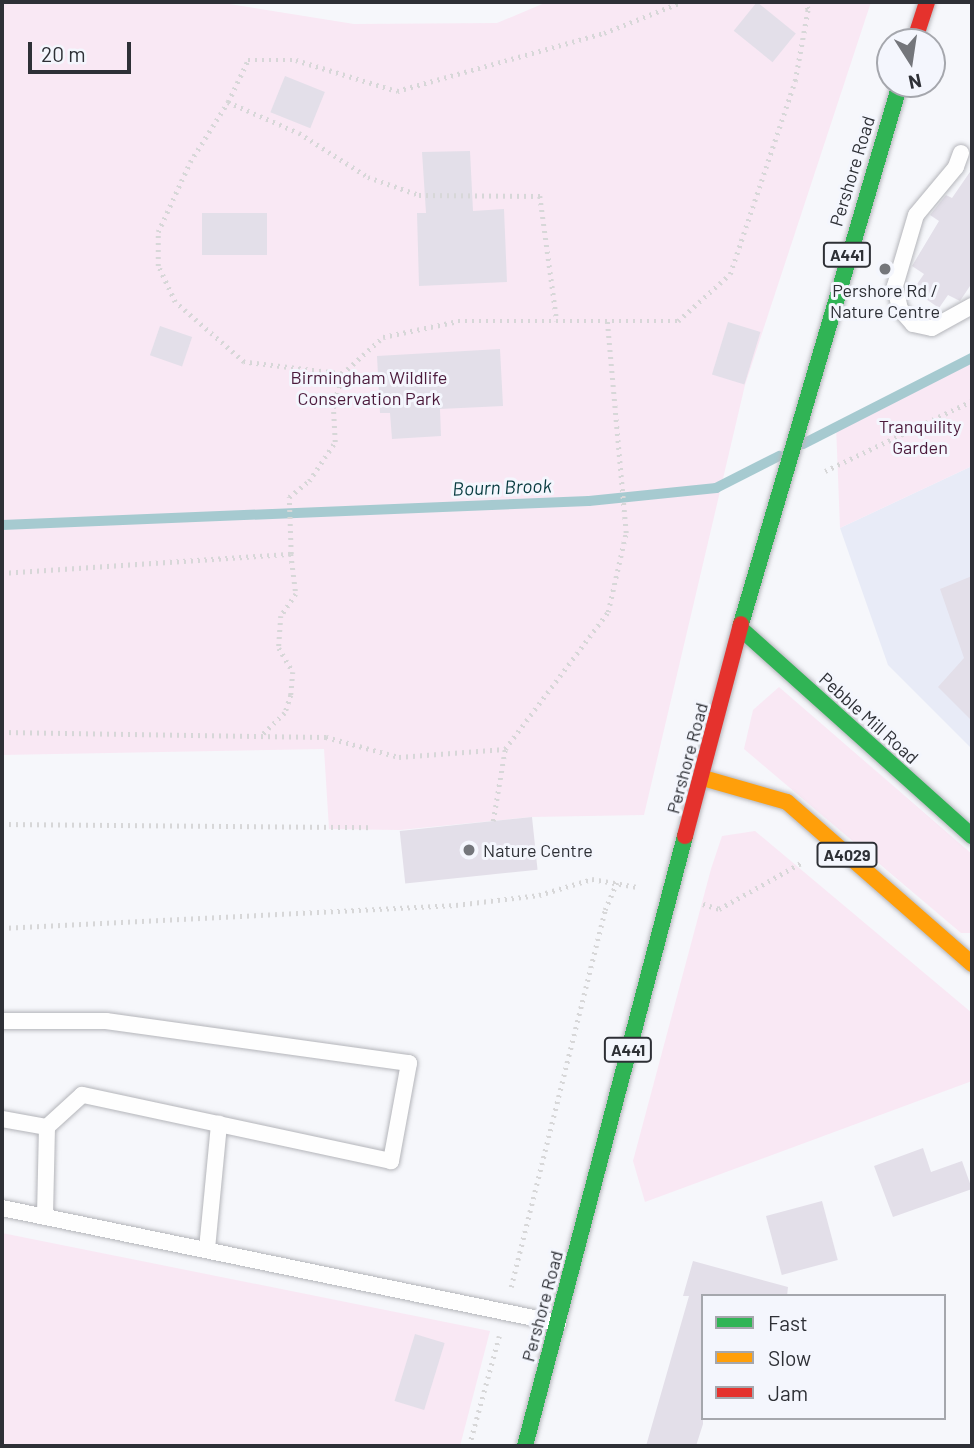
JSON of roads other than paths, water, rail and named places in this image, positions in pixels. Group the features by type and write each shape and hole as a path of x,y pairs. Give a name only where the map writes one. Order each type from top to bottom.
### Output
{"main road":[{"path":"919,28 927,2"},
{"name":"Pershore Road","path":"525,1446 668,895 703,778 740,628 796,428 896,98"},
{"name":"Pebble Mill Road","path":"740,628 972,836"},
{"name":"A4029","path":"703,778 787,802 972,964"}],"lane":[{"path":"961,153 956,167 916,215 895,286 900,309 914,324 932,328 972,306"},
{"path":"2,1021 106,1021 409,1063 391,1161 82,1094 47,1127 45,1217"},
{"path":"2,1119 47,1127"},
{"path":"206,1249 219,1124"},
{"path":"2,1208 506,1310 558,1323"}],"waterway":[{"name":"Bourn Brook","path":"803,444 972,358"},
{"name":"Bourn Brook","path":"2,525 589,501 716,488 779,456"}],"place":[{"name":"Pershore Rd / Nature Centre","path":"885,269"},
{"name":"Nature Centre","path":"469,850"}],"park label":[{"name":"Birmingham Wildlife Conservation Park","path":"369,388"},
{"name":"Tranquility Garden","path":"920,437"}]}
